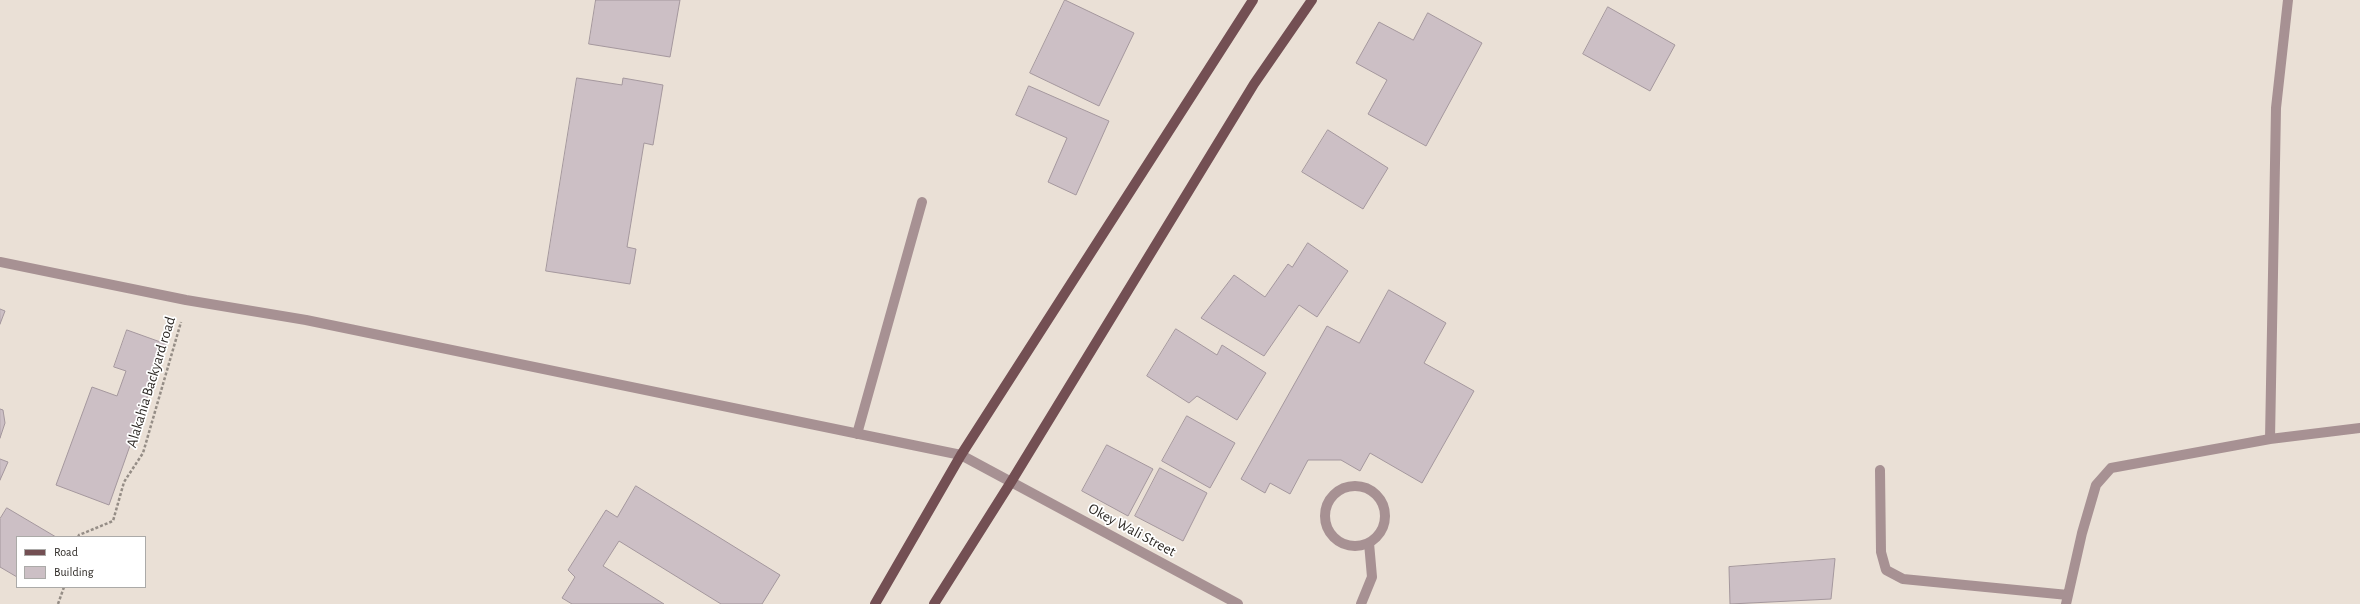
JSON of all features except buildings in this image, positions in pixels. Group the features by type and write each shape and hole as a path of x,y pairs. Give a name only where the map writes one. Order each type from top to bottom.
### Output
{"main road":[{"path":"875,604 962,455 1253,0"},
{"path":"934,604 1011,482 1254,84 1312,0"}],"street":[{"path":"2270,439 2276,108 2288,0"},
{"path":"857,434 922,202"},
{"name":"Okey Wali Street","path":"0,262 186,300 306,320 962,455 1238,604"},
{"path":"1880,470 1881,552 1886,570 1903,579 2067,600 2082,533 2096,485 2111,468 2270,439 2360,428"},
{"path":"1360,485 1377,494 1386,510 1383,530 1369,543 1350,546 1333,537 1325,520 1328,501 1342,488 1360,485"},
{"path":"1361,604 1372,577 1369,543"}],"path":[{"name":"Alakahia Backyard road","path":"78,536 79,534 113,521 124,482 142,453 186,300"},
{"path":"58,604 64,588"}]}
